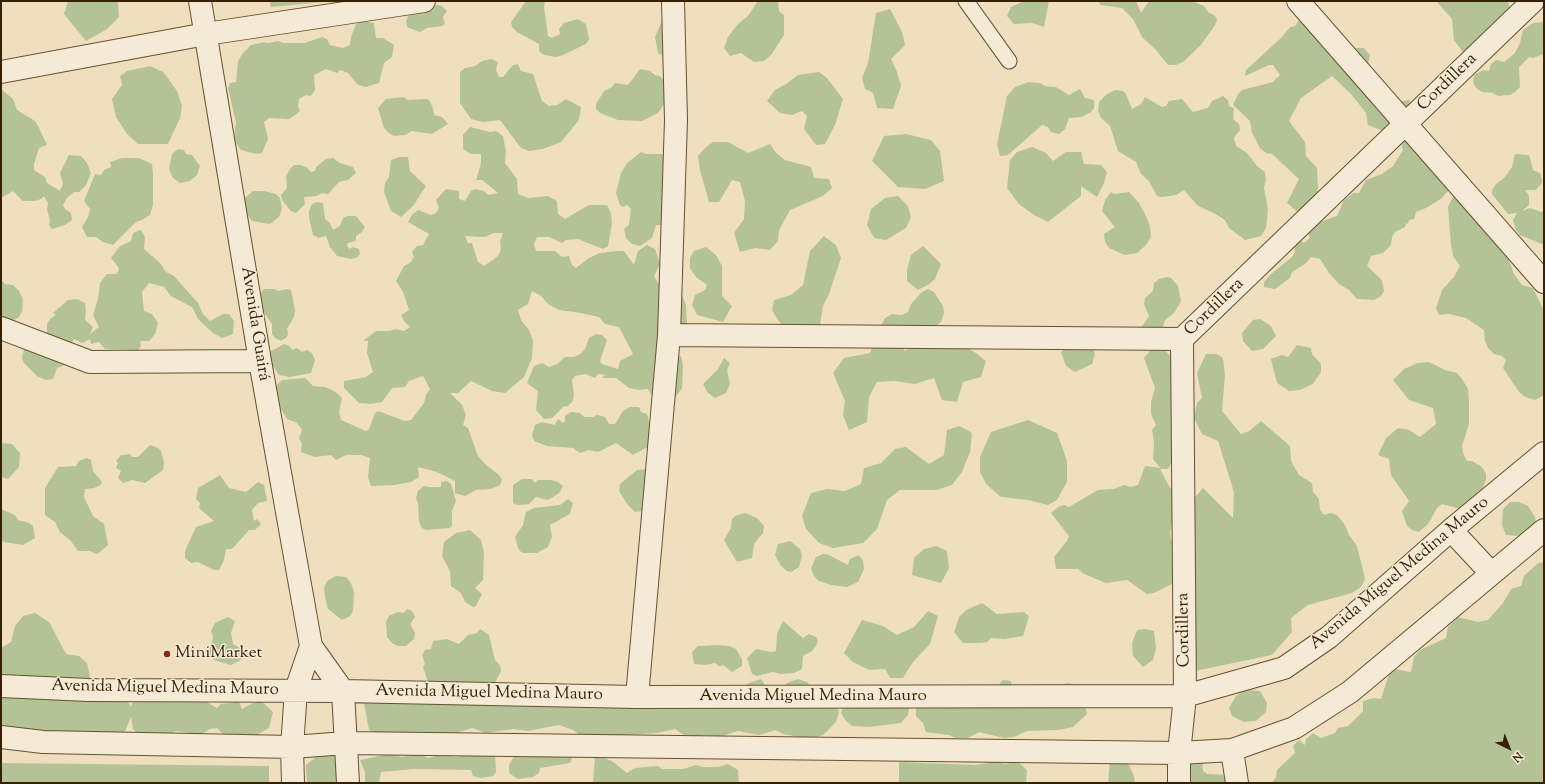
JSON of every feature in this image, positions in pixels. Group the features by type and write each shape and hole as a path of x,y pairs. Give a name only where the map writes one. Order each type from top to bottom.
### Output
{"street":[{"name":"Avenida Guairá","path":"200,1 260,361 311,646 343,691"},
{"path":"1,72 206,34 424,1"},
{"path":"637,697 669,335 676,120 673,1"},
{"path":"1298,1 1544,282"},
{"name":"Cordillera","path":"1179,783 1179,753 1185,696 1182,339 1533,1"},
{"path":"1,328 90,362 260,361"},
{"path":"669,335 1182,339"},
{"name":"Avenida Miguel Medina Mauro","path":"1,686 141,691 296,690 637,697 1185,696 1284,668 1329,637 1451,530 1544,453"},
{"path":"1451,530 1491,573"},
{"path":"1,737 43,742 292,747 346,743 1179,753 1232,750 1294,728 1350,692 1544,530"},
{"name":"Avenida Guairá","path":"293,783 292,747 296,690 311,646"},
{"path":"343,691 348,783"},
{"path":"1232,750 1237,783"}],"lane":[{"path":"966,1 1009,61"}],"green space":[{"path":"68,1 118,1 119,17 107,29 86,41 64,14"},
{"path":"269,1 334,1 271,7"},
{"path":"526,1 545,2 544,7 548,36 552,38 560,34 559,29 564,23 578,19 586,24 589,39 586,44 556,57 544,55 539,51 539,44 517,32 512,27 511,22"},
{"path":"758,1 778,1 779,11 784,15 784,35 771,55 764,61 754,62 741,53 730,56 724,48 728,37 738,24 748,16"},
{"path":"1024,1 1049,1 1044,27 1032,23 1014,24 1007,16 1011,7"},
{"path":"1099,1 1136,1 1141,13 1149,1 1192,1 1204,6 1208,12 1215,16 1217,20 1201,45 1183,62 1176,65 1168,65 1156,50 1142,37 1133,19 1122,8 1100,5"},
{"path":"1436,1 1508,1 1511,14 1470,56 1463,52 1454,40 1452,19"},
{"path":"438,5 442,6 447,11 443,17 445,24 442,26 427,28 420,32 407,27 406,21 410,12"},
{"path":"890,9 902,32 905,45 891,59 901,86 893,109 877,108 873,93 865,89 862,78 868,63 876,13"},
{"path":"1301,17 1328,20 1338,28 1337,36 1352,48 1364,48 1370,55 1365,77 1388,103 1410,100 1409,109 1386,132 1368,125 1366,113 1351,94 1332,76 1301,98 1289,121 1305,142 1306,156 1317,168 1318,186 1317,199 1300,214 1287,203 1299,179 1272,154 1266,153 1260,148 1252,133 1250,121 1233,105 1238,94 1242,90 1273,82 1280,75 1273,65 1269,65 1245,76 1246,70 1282,37 1290,27 1295,26"},
{"path":"364,21 374,23 376,38 383,38 394,45 392,57 384,63 379,83 366,87 358,85 348,73 340,70 337,73 326,69 314,75 315,90 311,96 306,95 299,99 298,106 300,111 289,119 269,118 264,122 268,139 262,153 256,154 241,150 236,143 234,136 236,123 228,88 230,83 236,82 238,61 243,53 251,45 264,42 268,43 278,41 284,43 305,43 322,37 327,39 330,45 343,48 350,45 351,37 356,24"},
{"path":"1544,22 1544,54 1533,58 1529,57 1519,67 1520,87 1515,92 1510,95 1498,96 1493,93 1482,92 1476,88 1473,82 1474,75 1483,70 1489,71 1491,64 1496,60 1504,62 1515,53 1520,43 1523,30 1533,23"},
{"path":"661,23 668,23 665,57 658,53 655,37"},
{"path":"491,59 498,62 496,70 499,77 503,77 513,65 518,64 521,71 533,74 542,101 549,106 557,105 566,99 581,107 579,120 561,142 543,149 529,151 521,148 500,120 483,122 471,119 460,103 460,72 465,68 475,66 482,61"},
{"path":"150,66 163,72 177,91 182,106 180,118 168,144 138,144 127,134 116,117 112,99 122,85 120,76 127,71"},
{"path":"640,69 650,71 655,75 660,76 667,84 667,100 658,113 642,121 618,120 600,113 596,109 596,104 604,91 612,87 615,83 628,85"},
{"path":"819,72 827,78 843,99 835,125 825,144 816,145 804,129 807,116 802,111 792,115 780,113 767,101 775,90 798,75"},
{"path":"1029,82 1056,87 1069,95 1080,89 1085,98 1094,100 1094,108 1091,112 1082,117 1069,118 1065,129 1059,134 1051,132 1048,127 1042,125 1008,155 1000,156 997,144 1007,96 1015,87"},
{"path":"1,89 13,99 17,110 35,121 39,128 47,145 39,148 34,164 34,170 45,177 47,183 62,192 60,190 63,184 60,173 69,155 81,156 87,163 91,173 86,185 79,192 74,192 67,198 63,205 65,209 71,213 72,220 65,225 52,229 49,225 50,221 47,209 48,203 44,196 35,201 23,201 13,191 1,198"},
{"path":"1115,90 1123,91 1126,94 1132,109 1141,104 1145,97 1162,107 1166,106 1169,101 1182,99 1193,112 1208,108 1212,101 1223,96 1228,100 1229,106 1234,108 1233,119 1239,124 1240,130 1234,138 1236,146 1247,153 1257,166 1265,172 1266,180 1264,188 1268,210 1266,228 1261,236 1245,240 1229,228 1225,220 1198,206 1184,190 1176,195 1161,197 1157,196 1149,181 1141,174 1136,162 1118,151 1110,126 1101,118 1098,111 1099,102 1107,94"},
{"path":"403,97 408,100 429,100 433,108 434,115 442,117 448,124 432,134 412,131 405,135 394,136 389,133 384,128 378,108 386,99"},
{"path":"470,127 490,132 496,131 503,136 506,152 505,163 517,179 518,194 528,198 548,196 557,201 558,214 565,219 589,205 607,205 611,213 612,223 608,246 603,249 578,239 566,240 562,243 549,237 537,237 534,244 536,251 555,251 562,257 569,256 572,265 576,268 589,258 600,253 616,251 624,251 634,265 638,251 647,245 655,249 660,264 654,276 658,283 672,279 680,289 686,305 687,325 673,358 681,356 683,365 682,388 675,398 664,401 652,396 648,389 639,390 629,388 616,378 602,378 605,375 598,374 595,378 585,374 575,376 572,380 574,395 573,401 568,406 563,407 552,418 544,419 536,410 538,391 527,383 534,366 542,363 549,367 557,364 565,357 574,357 580,354 585,349 589,338 596,334 602,335 607,340 600,361 602,364 618,369 620,361 633,354 619,327 605,324 599,317 559,310 548,304 541,296 532,291 528,304 518,310 521,320 529,330 533,340 532,358 524,377 505,393 492,391 471,381 458,393 450,393 462,405 466,415 463,425 468,428 478,456 485,464 499,475 502,480 500,485 491,489 476,490 465,496 455,493 455,481 437,472 418,467 419,477 411,482 394,485 371,486 368,477 370,458 361,455 346,455 336,460 331,455 315,457 301,452 302,444 299,438 302,430 297,423 287,419 277,402 276,386 282,380 305,378 313,386 325,387 336,392 342,398 339,412 341,420 366,431 369,429 375,413 378,411 405,421 411,420 424,403 426,395 430,389 423,376 409,381 405,387 392,388 382,402 370,404 359,403 344,388 344,381 366,377 373,372 367,353 368,341 363,341 376,331 389,331 396,329 404,331 410,327 401,315 409,310 403,292 396,281 404,266 410,263 414,257 412,252 417,246 423,245 429,234 408,222 412,215 418,210 431,215 436,213 439,208 436,200 446,189 459,191 459,199 465,201 471,191 475,189 484,191 488,195 498,193 482,180 476,180 481,163 481,154 471,154 463,149 463,135","holes":["494,233 503,233 500,241 501,250 498,256 484,266 478,262 472,243 468,243 465,236 485,237"]},
{"path":"906,134 931,140 940,151 944,181 925,189 898,187 872,161 884,136"},
{"path":"1408,136 1450,189 1442,198 1426,208 1416,212 1414,219 1409,220 1405,227 1395,232 1392,237 1391,245 1383,253 1371,256 1367,266 1382,280 1384,291 1381,296 1374,300 1357,299 1349,290 1339,284 1329,273 1320,259 1311,257 1305,264 1292,272 1290,278 1275,289 1264,287 1264,282 1271,274 1292,257 1295,252 1294,246 1300,240 1304,243 1310,238 1308,233 1316,223 1337,216 1344,200 1354,193 1359,193 1366,180 1382,174 1393,166 1403,150 1401,143"},
{"path":"713,142 728,142 748,153 770,144 776,153 785,160 811,167 814,178 829,179 832,188 823,196 790,210 779,230 778,241 770,250 755,248 740,252 734,233 744,219 745,201 740,182 732,180 719,202 709,202 700,170 698,156"},
{"path":"1032,147 1046,153 1053,161 1066,152 1081,152 1084,164 1101,165 1107,172 1104,183 1097,197 1081,186 1081,196 1048,222 1034,215 1019,204 1007,188 1010,160 1017,152"},
{"path":"178,149 184,150 186,154 192,155 200,166 197,175 190,181 180,183 173,178 169,169 172,154"},
{"path":"641,152 646,154 670,154 662,225 656,225 652,238 640,246 632,244 626,238 624,229 629,225 631,209 627,205 623,207 620,205 616,193 621,173 627,163"},
{"path":"1515,154 1529,155 1533,170 1540,173 1542,179 1542,183 1536,190 1525,190 1529,196 1529,205 1522,211 1530,208 1541,212 1544,211 1544,245 1520,235 1516,230 1513,220 1517,213 1508,214 1492,194 1492,190 1496,184 1504,178 1512,167"},
{"path":"399,157 408,157 410,171 426,186 413,206 401,217 391,211 384,192 385,183 389,177 391,160"},
{"path":"122,158 139,158 152,164 153,205 150,215 136,222 113,245 103,242 96,237 87,237 82,227 88,217 90,209 84,201 95,174 101,175 104,170 111,167 110,162"},
{"path":"333,158 340,163 353,167 356,173 348,180 339,182 328,194 322,193 317,196 304,197 305,204 296,213 291,211 282,200 281,195 287,188 286,176 290,169 294,165 300,165 306,167 311,172 315,171 316,167 326,159"},
{"path":"1457,188 1503,244 1514,274 1522,285 1533,288 1544,311 1544,395 1535,400 1525,397 1519,392 1503,368 1506,360 1502,356 1494,354 1488,348 1485,341 1484,330 1466,318 1449,314 1439,315 1436,308 1442,290 1454,277 1460,266 1453,256 1448,207"},
{"path":"253,191 264,191 276,194 280,198 282,209 279,217 270,224 252,221 247,214 244,204 245,198"},
{"path":"1111,192 1114,194 1129,192 1139,203 1145,214 1150,226 1151,237 1146,245 1137,253 1125,255 1109,248 1105,242 1104,234 1115,227 1102,211 1105,200"},
{"path":"898,196 908,206 911,217 906,228 886,240 874,238 867,225 871,209 885,198"},
{"path":"317,202 323,203 325,219 330,223 333,230 340,226 343,218 347,216 356,216 365,227 362,232 356,236 356,241 348,243 347,245 349,249 353,247 359,249 360,254 358,257 351,259 337,256 330,247 326,236 319,238 313,235 309,211 312,204"},
{"path":"141,230 145,237 144,249 160,263 166,272 174,276 198,303 203,314 210,321 223,314 229,314 234,321 233,334 222,338 213,333 198,319 192,307 171,296 164,287 149,283 142,292 144,311 152,314 158,323 155,334 149,341 140,341 141,346 138,350 105,349 99,342 91,344 90,339 82,343 74,339 70,345 47,336 47,324 50,319 56,315 53,313 68,300 77,299 85,303 85,320 93,327 90,334 99,327 93,315 98,299 100,283 107,274 116,274 118,272 119,268 111,258 120,246 131,241 133,233"},
{"path":"824,236 836,245 841,258 829,294 823,306 820,325 801,330 792,336 778,320 772,310 774,300 791,295 803,285 810,251"},
{"path":"923,246 941,264 935,279 928,285 918,290 907,281 907,270 911,255"},
{"path":"706,247 716,255 722,266 722,296 732,306 723,322 697,315 692,305 695,295 705,290 707,285 696,277 690,268 690,258 694,251"},
{"path":"1167,277 1171,278 1178,286 1181,301 1174,313 1165,320 1162,330 1141,328 1149,316 1144,304 1145,298 1153,291 1154,283 1159,279"},
{"path":"1,280 5,284 13,285 19,291 23,299 22,312 18,318 1,324"},
{"path":"264,289 274,289 279,291 287,289 291,290 295,310 294,317 287,329 287,337 281,341 275,338 272,334 272,324 260,307 261,293"},
{"path":"928,289 934,292 943,306 944,313 941,322 935,327 893,337 905,351 918,344 963,346 976,353 986,361 981,377 963,382 957,402 942,400 934,378 915,384 895,381 877,382 869,397 867,422 849,430 843,415 845,401 833,373 844,358 870,353 875,337 885,318 892,314 902,315 908,312 911,304 922,292"},
{"path":"1260,319 1271,326 1276,336 1263,349 1252,351 1243,341 1242,333 1253,320"},
{"path":"284,344 290,346 292,350 297,348 302,352 307,350 312,353 315,360 311,373 290,377 279,375 271,363 268,353"},
{"path":"1297,345 1311,348 1312,354 1321,364 1321,372 1313,384 1300,390 1289,391 1277,383 1271,359 1282,355 1288,357"},
{"path":"1154,346 1161,346 1172,358 1176,454 1168,469 1160,469 1170,488 1174,488 1176,504 1170,533 1171,539 1177,543 1174,583 1154,593 1147,594 1127,580 1106,583 1084,574 1078,569 1056,569 1054,557 1067,541 1069,536 1051,513 1058,507 1064,505 1069,507 1098,490 1114,489 1124,485 1131,487 1138,485 1145,466 1160,468 1153,459 1154,442 1152,430 1156,425 1151,414 1151,402 1155,388 1144,358"},
{"path":"1092,347 1095,354 1092,364 1075,372 1066,366 1061,352 1066,348"},
{"path":"30,348 41,356 66,362 63,366 57,368 53,379 46,380 37,376 24,363 22,358 24,349"},
{"path":"1206,354 1217,354 1223,358 1225,376 1222,411 1241,434 1249,431 1261,421 1290,446 1291,461 1299,475 1312,483 1313,492 1319,499 1320,510 1324,515 1331,513 1337,515 1345,525 1349,535 1357,546 1365,579 1361,587 1352,593 1308,605 1291,618 1292,632 1272,655 1195,671 1191,502 1203,488 1233,518 1234,492 1218,441 1202,434 1194,418 1197,403 1202,398 1197,373"},
{"path":"724,358 730,363 727,370 730,384 726,393 715,398 707,392 703,384 718,369"},
{"path":"1429,362 1445,370 1457,373 1468,389 1469,424 1462,446 1463,453 1467,461 1472,461 1482,467 1486,474 1486,480 1480,496 1461,509 1442,504 1437,508 1428,524 1419,532 1412,530 1407,526 1402,511 1409,501 1391,475 1389,459 1378,455 1386,438 1398,428 1409,430 1420,437 1436,424 1433,408 1409,400 1393,380 1404,369 1418,363"},
{"path":"630,407 639,407 641,412 647,414 650,426 649,446 633,455 616,443 598,452 589,450 580,453 573,448 547,446 534,441 532,435 535,425 542,422 555,425 558,419 563,423 565,421 565,416 571,412 580,413 584,417 593,417 597,415 605,417 609,424 615,424 623,411"},
{"path":"1028,420 1057,433 1067,461 1067,482 1057,500 1048,505 1028,500 1001,497 986,484 980,472 980,457 991,432"},
{"path":"960,426 972,433 970,452 962,472 952,485 936,490 900,490 887,500 877,529 863,543 833,548 819,543 806,529 802,516 811,493 827,489 845,491 861,484 864,468 881,463 895,449 906,447 929,464 944,455 947,430"},
{"path":"1,443 12,444 20,453 19,467 8,479 1,477"},
{"path":"150,445 161,451 164,463 163,470 145,483 132,480 123,483 118,478 121,471 116,468 118,463 116,461 121,455 130,454 132,457 138,457"},
{"path":"87,458 91,460 93,471 102,482 101,485 94,488 85,489 84,497 93,516 104,524 108,545 96,554 90,551 78,551 71,541 60,532 55,522 45,515 45,488 58,467 76,466 79,461"},
{"path":"649,469 655,501 642,511 635,512 627,504 619,491 620,484 637,470"},
{"path":"220,475 229,488 246,492 258,482 264,485 267,501 258,503 252,510 254,521 257,519 261,524 255,530 249,530 232,549 226,549 224,560 219,570 214,570 198,562 191,563 185,558 185,551 196,527 214,521 199,508 200,503 196,499 198,488"},
{"path":"522,479 532,479 535,483 538,480 551,480 558,482 563,486 560,492 552,498 547,500 536,497 529,504 517,505 513,503 513,485"},
{"path":"447,481 451,484 456,501 452,511 452,526 450,528 426,530 422,528 419,522 418,503 416,498 418,491 424,486 441,487 441,482"},
{"path":"568,499 573,503 570,514 550,525 552,537 548,547 537,553 523,553 520,551 515,537 523,525 526,512 534,508 560,505"},
{"path":"1510,502 1519,502 1528,506 1535,517 1536,523 1528,533 1517,536 1506,535 1502,525 1503,509"},
{"path":"1,509 15,515 18,520 29,523 33,526 35,538 23,545 4,542 1,540"},
{"path":"745,513 757,518 764,526 763,533 754,544 752,558 737,562 724,540 731,528 732,519 735,516"},
{"path":"470,530 481,540 484,553 483,580 475,588 482,594 476,606 473,607 465,602 461,593 451,586 450,571 442,556 444,542 456,533"},
{"path":"790,541 800,549 802,556 799,567 791,572 787,571 781,566 775,555 778,544"},
{"path":"936,546 947,551 949,568 941,583 912,575 914,558 924,549"},
{"path":"827,554 848,565 850,559 859,555 863,561 864,569 858,582 847,587 831,585 819,581 814,576 811,569 816,557"},
{"path":"1544,562 1544,783 1272,783 1276,777 1277,770 1295,753 1293,746 1299,740 1305,745 1306,739 1313,733 1321,738 1335,733 1338,728 1348,726 1363,711 1363,701 1374,698 1381,699 1389,674 1395,669 1411,672 1414,657 1420,650 1446,638 1448,627 1458,617 1478,622 1488,620 1503,603 1511,589 1521,586 1524,576 1538,563"},
{"path":"336,576 346,577 351,583 354,592 353,611 350,616 342,620 328,609 325,597 324,587 327,581"},
{"path":"982,603 997,614 1024,612 1029,616 1023,636 1004,639 991,638 987,642 981,643 963,643 954,632 959,617 966,610"},
{"path":"407,609 412,611 415,617 410,624 415,633 414,639 406,646 398,646 392,643 387,637 386,622 389,616 398,612 404,613"},
{"path":"928,611 938,616 930,644 913,662 903,678 890,678 885,669 869,670 853,662 844,653 862,620 883,626 897,635 914,627"},
{"path":"35,613 49,622 66,654 79,656 87,663 95,701 125,697 131,707 132,703 138,698 202,699 217,708 221,704 239,702 242,709 253,703 261,701 273,712 269,728 253,737 239,737 223,734 217,728 210,729 200,735 176,731 164,737 140,737 133,729 131,717 123,736 1,742 1,648 11,642 15,626 23,616"},
{"path":"228,617 235,621 231,633 233,644 244,650 241,660 231,665 214,660 209,655 213,638 211,631 215,623"},
{"path":"783,621 803,638 809,634 816,637 818,641 816,646 812,651 803,656 802,669 794,673 781,674 773,672 757,676 752,674 747,658 756,649 771,652 776,651 777,634"},
{"path":"480,629 489,635 495,660 500,665 501,671 493,687 428,682 423,667 425,664 422,655 425,650 431,649 433,641 447,639 459,644 468,635 477,633"},
{"path":"1146,629 1154,631 1156,648 1153,660 1143,667 1133,656 1132,643 1137,630"},
{"path":"698,646 729,646 736,649 742,659 742,666 732,672 723,665 720,667 715,663 705,665 694,664 692,652"},
{"path":"761,679 768,690 782,691 787,683 798,679 807,682 814,690 836,702 839,712 836,722 823,735 811,739 783,734 776,730 759,735 738,731 722,736 714,737 706,735 697,737 685,736 675,729 657,733 623,735 613,742 590,742 573,730 559,725 528,731 513,729 486,733 472,728 446,736 428,732 408,732 394,735 379,734 369,730 364,703 374,694 623,685 632,691 742,688 749,683"},
{"path":"1003,680 1011,681 1013,690 1059,687 1067,683 1077,685 1083,696 1087,714 1073,727 1058,730 1027,731 1014,737 1004,738 979,732 968,738 956,738 949,735 926,732 923,723 916,716 916,708 919,703 994,690"},
{"path":"1249,690 1260,691 1267,703 1266,712 1256,721 1244,722 1232,716 1229,708 1236,696"},
{"path":"845,701 910,703 908,715 901,723 869,727 852,726 845,720 841,713"},
{"path":"332,744 351,783 307,783 306,765"},
{"path":"485,753 495,754 496,772 493,776 481,778 473,776 471,770 414,769 381,772 379,783 365,783 365,772 360,760 389,754 402,757 420,754 428,758 444,754 454,757"},
{"path":"515,755 573,755 570,763 540,768 539,773 533,777 518,779 509,773 509,765"},
{"path":"595,755 612,761 627,773 635,768 658,766 662,769 683,769 696,765 703,767 718,767 728,764 738,770 739,783 593,783"},
{"path":"1184,755 1202,761 1203,771 1207,774 1228,775 1236,783 1180,783"},
{"path":"1110,760 1127,761 1134,776 1135,783 1108,783"},
{"path":"1017,761 1027,770 1026,783 899,783 899,762 976,765 995,762 1006,764"},
{"path":"1,763 269,766 269,783 1,783"}],"place":[{"name":"MiniMarket","path":"167,654"}]}
